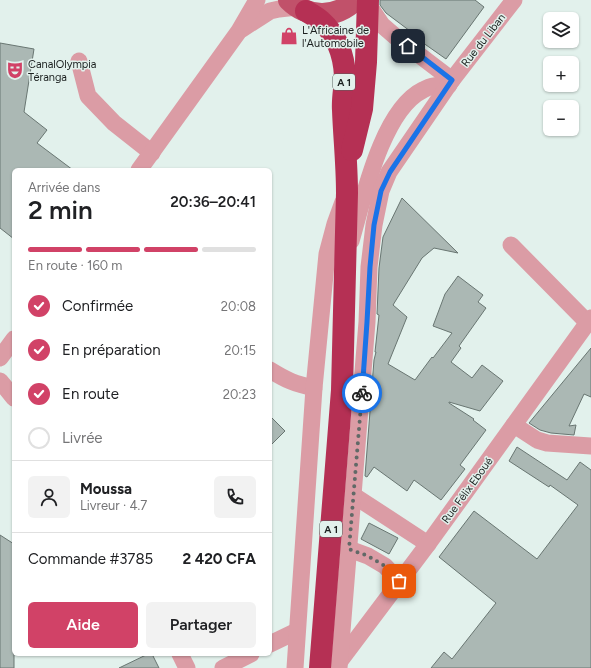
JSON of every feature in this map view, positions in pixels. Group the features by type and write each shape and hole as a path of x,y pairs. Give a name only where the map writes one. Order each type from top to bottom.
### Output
{"highway":[{"name":"A 1","path":"347,168 362,109 366,62 363,1"},
{"name":"A 1","path":"297,6 320,20 331,32 343,59 345,77 343,108 347,168 346,262 333,666"}],"main road":[{"path":"297,6 315,14 326,14 336,12 363,1"}],"street":[{"path":"141,168 239,31 257,0"},
{"name":"Rue du Liban","path":"333,666 349,549 370,267 374,225 381,191 390,172 451,82 514,0"},
{"path":"363,1 382,24 397,38 451,82"},
{"path":"239,31 270,11 297,6"},
{"path":"79,62 88,96 114,123 152,153"},
{"path":"346,262 368,179 388,129 396,116 412,97 433,85 451,82"},
{"path":"295,668 314,388 327,254 335,224 347,193"},
{"path":"511,245 589,320"},
{"name":"Rue Félix Eboué","path":"333,666 428,544 589,320"},
{"path":"0,358 12,342"},
{"path":"272,371 282,378 298,385 314,388"},
{"path":"0,381 12,396"},
{"path":"514,425 537,440 588,447"},
{"path":"353,495 428,544"},
{"path":"349,549 368,556 385,566 399,581"},
{"path":"272,643 297,630"},
{"path":"181,656 187,668"},
{"path":"223,668 247,659"}],"building":[{"path":"380,0 475,0 484,7 446,59 409,33 410,31 386,13 380,5"},
{"path":"0,43 34,49 24,112 47,130 37,143 70,168 12,168 12,237 0,228"},
{"path":"402,198 458,253 434,248 422,258 393,305 407,317 388,364 415,380 432,357 433,358 452,333 433,326 445,294 458,276 483,295 478,302 486,308 459,346 461,348 451,362 472,378 482,365 503,381 480,411 449,402 474,419 473,420 486,430 460,465 465,469 441,500 414,480 407,491 374,467 367,477 365,476 379,315 377,314 379,268 383,237"},
{"path":"591,348 591,397 584,394 569,426 576,425 574,435 551,433 540,430 529,423"},
{"path":"272,418 285,431 272,444"},
{"path":"517,447 567,480 580,462 591,470 591,668 431,668 444,652 452,659 496,603 439,557 474,511 537,559 578,505 550,485 549,487 509,461"},
{"path":"369,523 398,538 389,554 361,539"},
{"path":"0,535 12,543 12,656 14,656 14,668 0,668"},
{"path":"144,656 153,656 159,668 119,668"}],"way so far":[{"path":"362,393 349,549 368,556 385,566 399,581"}],"place":[{"name":"L'Africaine de l'Automobile","path":"289,36"},
{"name":"CanalOlympia Téranga","path":"15,70"}],"route":[{"path":"362,393 370,267 374,225 381,191 390,172 405,148 452,80 408,46"}]}
